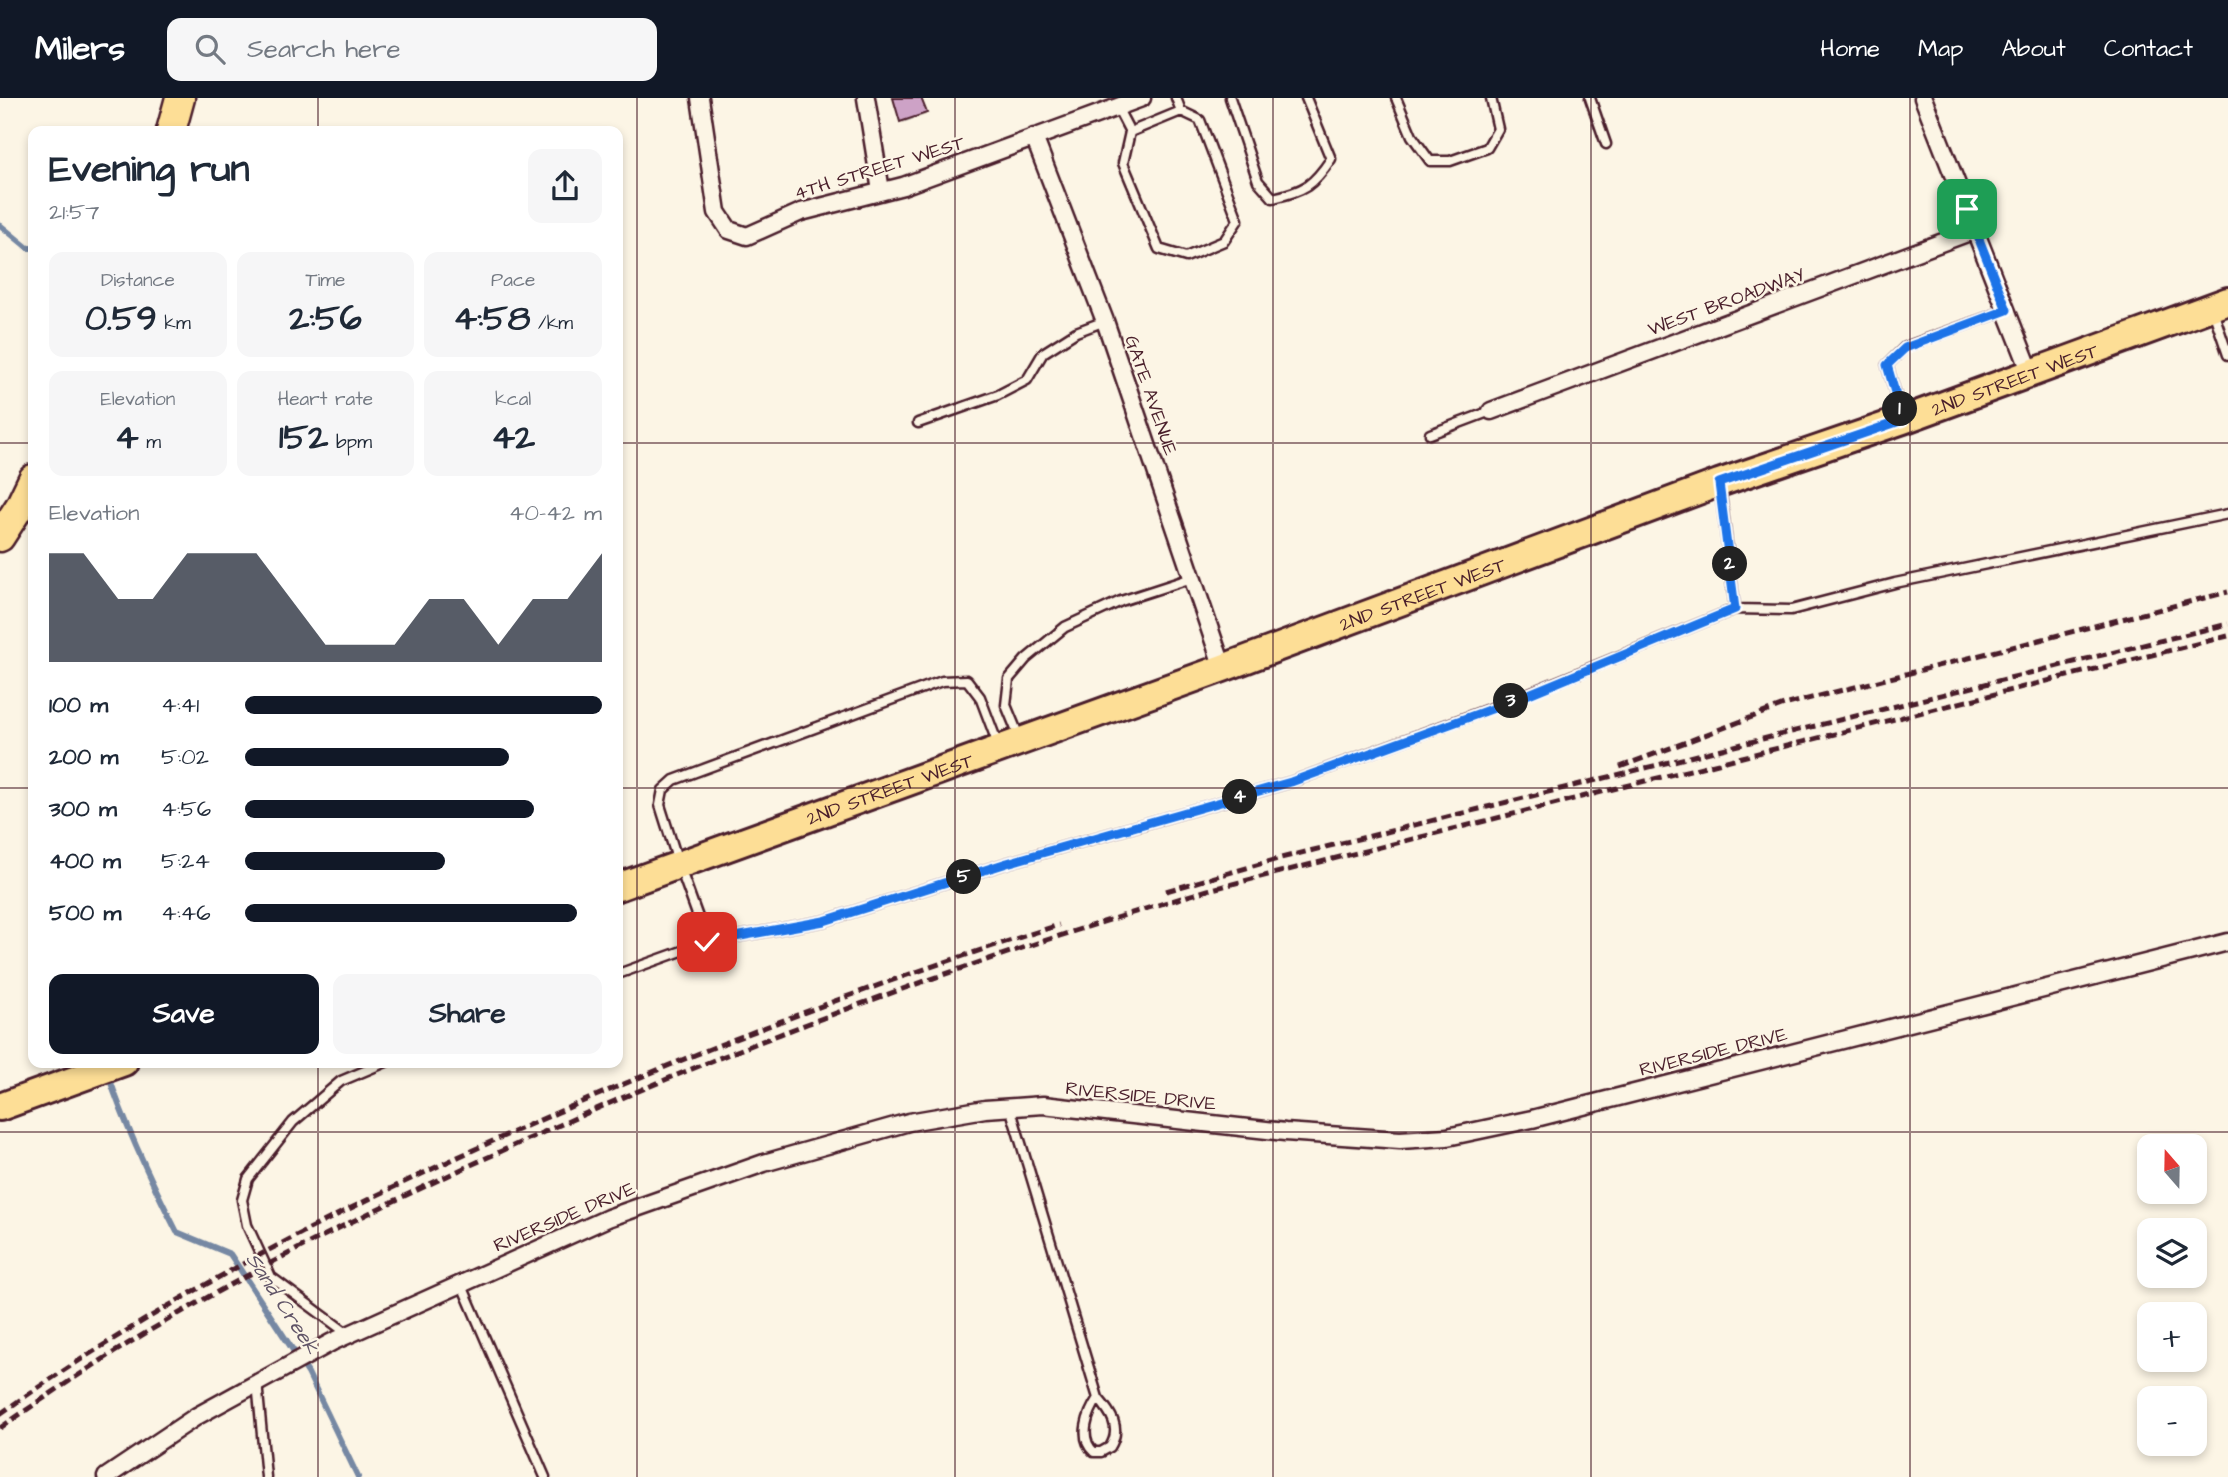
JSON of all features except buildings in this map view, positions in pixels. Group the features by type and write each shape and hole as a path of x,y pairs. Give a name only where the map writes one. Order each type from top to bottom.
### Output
{"highway":[{"path":"172,126 180,98"},
{"path":"0,537 28,490"}],"main road":[{"name":"2ND STREET WEST","path":"623,885 1011,746 1719,483 1903,420 2220,304"},
{"path":"0,1107 106,1068"}],"street":[{"name":"4TH STREET WEST","path":"700,98 717,212 729,230 747,236 801,212 903,186 1142,98"},
{"path":"866,98 881,191"},
{"path":"1923,98 2031,373"},
{"name":"GATE AVENUE","path":"1034,138 1105,321 1223,668"},
{"name":"WEST BROADWAY","path":"1491,411 1975,230"},
{"name":"RIVERSIDE DRIVE","path":"106,1477 197,1416 316,1350 608,1218 765,1163 927,1117 964,1111 1043,1105 1376,1140 1447,1137 1544,1116 2228,942"}],"lane":[{"path":"1117,107 1130,132 1123,163 1160,249 1186,257 1224,241 1238,220 1200,120 1181,111 1176,98"},
{"path":"1230,98 1258,180 1273,198 1293,194 1317,181 1331,159 1306,98"},
{"path":"1396,98 1412,136 1430,161 1450,161 1487,148 1498,129 1491,98"},
{"path":"1590,98 1606,144"},
{"path":"1130,132 1181,111"},
{"path":"2220,304 2228,355"},
{"path":"1903,420 1887,365 1905,348 2007,310"},
{"path":"918,423 998,395 1027,380 1043,354 1076,332 1105,321"},
{"path":"1430,434 1491,411"},
{"path":"1719,483 1735,609"},
{"path":"623,972 707,942 824,921 1007,863 1291,782 1505,704 1735,609 1791,610 1895,583 2228,514"},
{"path":"1011,746 1006,705 1009,679 1026,659 1065,627 1121,601 1192,578"},
{"path":"707,942 660,805 663,790 674,779 942,681 967,680 1011,746"},
{"path":"349,1334 271,1276 247,1225 242,1200 248,1179 293,1122 341,1081 372,1068"},
{"path":"1010,1107 1098,1398 1115,1422 1115,1433 1110,1447 1094,1452 1089,1448 1085,1431 1098,1398"},
{"path":"461,1283 545,1477"},
{"path":"257,1382 266,1477"}],"waterway":[{"name":"Sand Creek","path":"0,225 28,248"},
{"name":"Sand Creek","path":"108,1074 140,1154 177,1232 230,1254 308,1373 358,1477"}],"railway":[{"path":"1620,767 1784,705 2228,592"},
{"path":"1166,891 1281,858 2228,624"},
{"path":"0,1428 100,1361 182,1312 278,1259 376,1210 609,1103 862,1003 1034,944 1208,890 2228,636"},
{"path":"0,1414 63,1371 192,1292 325,1221 462,1155 726,1042 925,969 1059,925"}],"route":[{"path":"707,942 824,921 1007,863 1291,782 1505,704 1735,609 1719,483 1903,420 1887,365 1905,348 2007,310 1967,209"}]}
